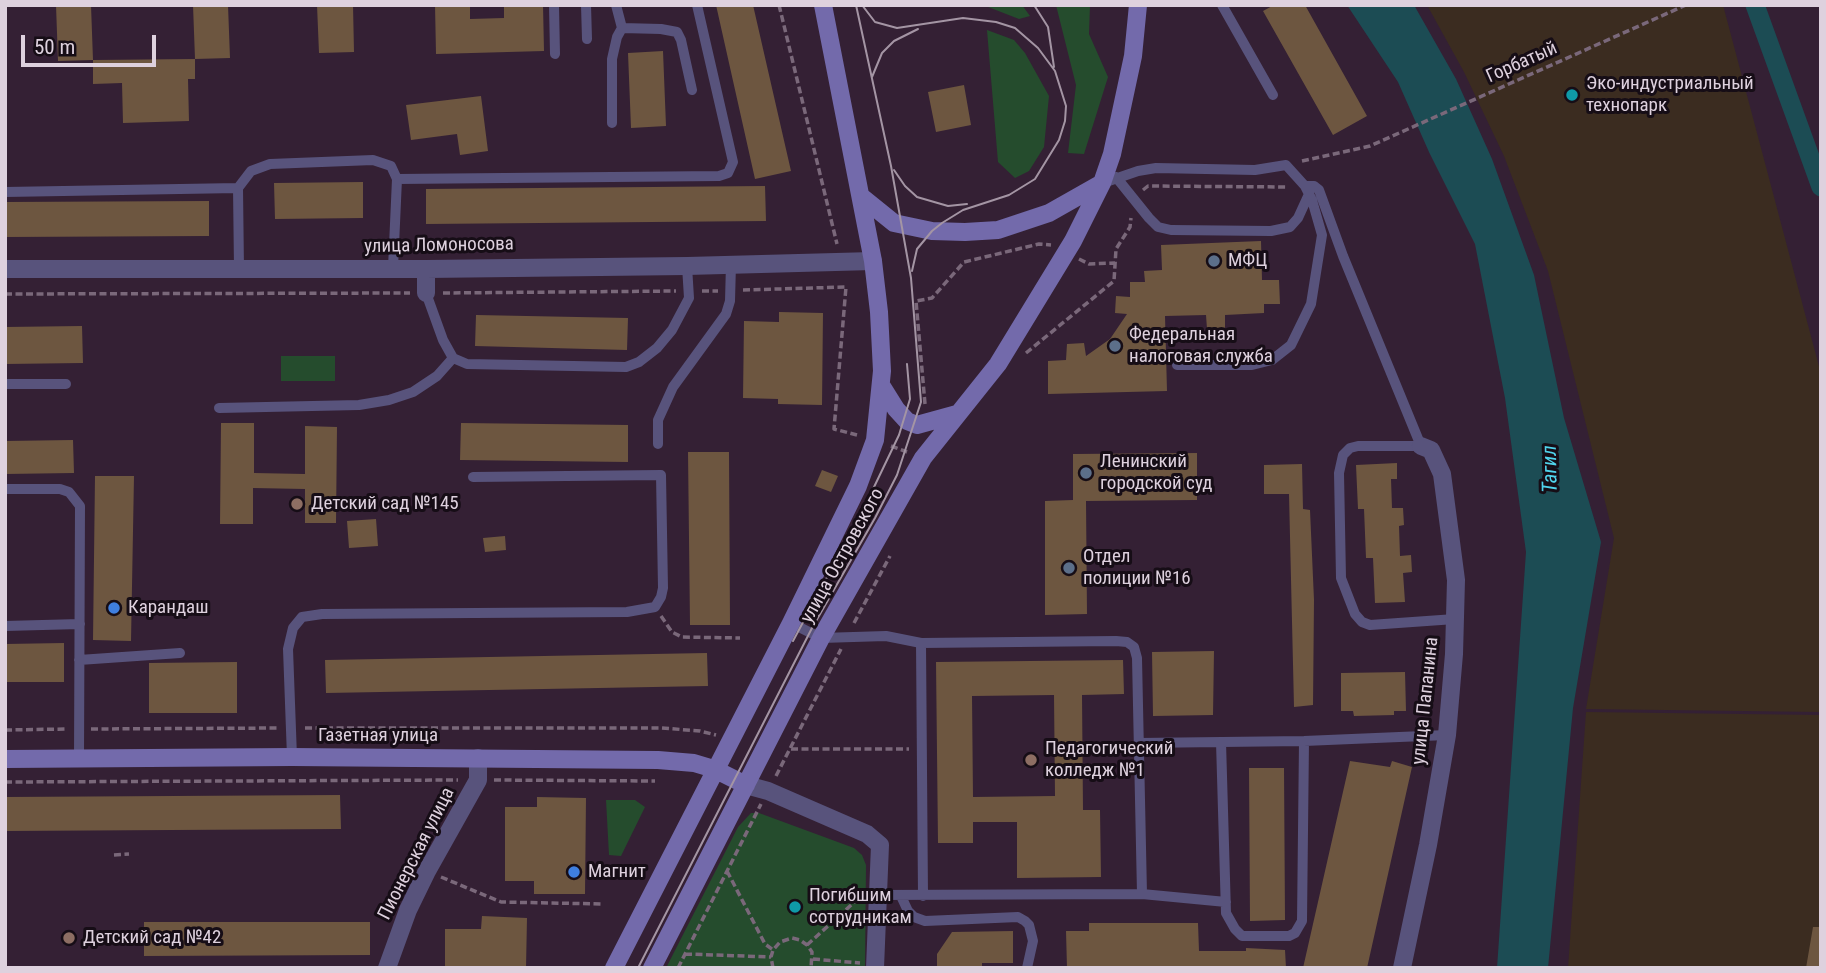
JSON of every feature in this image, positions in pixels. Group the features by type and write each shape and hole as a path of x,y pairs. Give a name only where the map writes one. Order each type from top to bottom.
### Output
{"main road":[{"name":"улица Островского","path":"614,968 791,622 858,486 875,440 882,371 873,261 863,198 823,5"},
{"name":"улица Островского","path":"652,968 821,638 923,458 998,363 1109,180 1133,56 1137,14"},
{"path":"863,198 894,223 932,231 998,230 1049,213 1109,180"},
{"path":"881,385 896,409 907,421 917,425 957,414"},
{"name":"Газетная улица","path":"5,759 292,757 658,760 694,763 714,769 746,785"}],"street":[{"name":"улица Ломоносова","path":"5,269 426,269 873,261"},
{"path":"426,269 426,293"},
{"name":"улица Папанина","path":"1402,968 1428,845 1447,735 1454,654 1456,580 1442,474 1431,450 1421,446"},
{"name":"Пионерская улица","path":"387,968 408,911 427,871 478,780 478,758"},
{"path":"746,785 768,791 867,834 880,845 875,966"}],"lane":[{"path":"554,5 555,54"},
{"path":"586,5 587,39"},
{"path":"612,123 612,59 622,28 616,5"},
{"path":"397,179 719,176 728,173 733,162 697,5"},
{"path":"1137,14 1147,5"},
{"path":"1222,5 1273,95"},
{"path":"622,28 677,32 692,90"},
{"path":"239,269 238,188 251,170 270,164 373,160 391,166 397,179 393,268"},
{"path":"1109,180 1156,168 1255,170 1286,165 1307,190 1322,235 1311,304 1291,345 1272,360 1252,365 1177,365"},
{"path":"1109,180 1133,198 1158,226 1171,230 1271,232 1290,227 1298,218 1307,190 1314,186 1320,190 1343,256 1421,446 1358,446 1350,448 1343,455 1339,473 1341,578 1355,614 1362,622 1370,625 1455,619"},
{"path":"5,192 238,188"},
{"path":"658,444 658,420 673,387 726,314 731,264"},
{"path":"426,293 443,340 453,358 467,364 625,367 639,362 657,348 672,330 689,298 687,266"},
{"path":"219,408 359,405 389,400 437,376 453,358"},
{"path":"5,384 66,384"},
{"path":"292,757 288,649 293,628 302,617 322,614 627,612 654,607 661,597 661,475 473,477"},
{"path":"5,489 49,487 69,492 80,506 79,758"},
{"path":"791,622 821,638 886,636 920,643 1127,642 1134,647 1137,657 1142,894"},
{"path":"5,626 80,624"},
{"path":"920,643 923,896"},
{"path":"79,660 180,653"},
{"path":"1139,743 1304,741 1447,735"},
{"path":"1221,742 1226,913 1242,936 1289,936 1302,922 1304,741"},
{"path":"877,888 901,896 1142,894 1226,902"},
{"path":"901,896 908,911 914,917 925,921 1017,917 1025,921 1029,925 1033,941 1027,968"}],"path":[{"path":"779,5 839,250"},
{"name":"Горбатый","path":"1286,165 1370,146 1686,5"},
{"path":"1024,355 1114,281 1116,249 1130,227 1133,198 1148,186 1307,190"},
{"path":"925,404 916,301 932,298 964,262 1038,244 1053,245"},
{"path":"5,294 730,291 846,287 834,429"},
{"path":"678,968 893,550"},
{"path":"654,607 672,632 682,637 740,638"},
{"path":"5,730 662,728 700,731"},
{"path":"790,749 922,749"},
{"path":"5,782 655,781"},
{"path":"114,855 129,854"},
{"path":"427,871 501,902 602,904"},
{"path":"727,871 765,944 773,950"},
{"path":"807,945 877,888"},
{"path":"773,968 773,950 780,942 792,938 807,945 813,959 811,968"},
{"path":"685,954 771,957"},
{"path":"813,959 875,966"}],"shaded area":[{"path":"983,5 1022,5 1030,16 1019,19"},
{"path":"1056,5 1090,5 1089,34 1108,77 1084,154 1068,153 1076,85"},
{"path":"1427,5 1723,5 1821,374 1821,712 1586,709 1614,538 1548,271 1504,156 1464,72"},
{"path":"987,30 1014,40 1025,53 1049,96 1044,147 1029,171 1015,178 998,162"},
{"path":"281,356 335,356 335,381 281,381"},
{"path":"1586,712 1821,715 1821,968 1568,968"},
{"path":"606,800 635,800 645,807 621,856 609,855"},
{"path":"751,813 759,813 854,848 862,855 866,865 865,968 666,968 738,827"}],"water":[{"name":"Тагил","path":"1347,5 1414,5 1456,79 1492,159 1534,275 1564,418 1601,542 1573,708 1548,968 1497,968 1526,552 1505,398 1475,244 1398,82"}],"building":[{"path":"56,5 91,5 93,60 58,61"},
{"path":"193,5 228,5 230,58 195,59"},
{"path":"317,5 353,5 354,52 319,53"},
{"path":"435,5 470,5 470,19 504,18 504,5 543,5 544,51 436,54"},
{"path":"716,5 753,5 791,171 755,179"},
{"path":"1274,5 1305,5 1367,116 1333,135 1263,11"},
{"path":"663,51 666,126 631,128 628,53"},
{"path":"195,59 195,79 188,79 189,121 123,123 122,83 93,84 93,60"},
{"path":"964,85 971,125 936,132 928,92"},
{"path":"481,96 488,151 460,155 457,134 411,140 406,105"},
{"path":"363,182 363,218 275,219 274,183"},
{"path":"765,186 766,221 426,224 426,189"},
{"path":"209,201 209,236 5,237 5,202"},
{"path":"1261,241 1262,280 1279,280 1280,304 1264,304 1264,313 1225,315 1225,329 1207,329 1206,315 1165,316 1167,391 1048,394 1048,361 1066,360 1067,344 1084,343 1086,356 1110,339 1127,314 1115,313 1116,296 1130,297 1130,282 1145,282 1144,271 1162,270 1161,245"},
{"path":"779,312 823,313 822,405 778,404 778,399 743,398 744,321 779,322"},
{"path":"476,315 628,318 627,350 475,346"},
{"path":"82,326 83,363 5,364 5,327"},
{"path":"221,423 254,423 254,473 305,474 305,426 337,427 336,523 305,523 305,489 253,488 253,524 220,524"},
{"path":"461,423 628,425 628,462 460,460"},
{"path":"73,440 74,473 5,474 5,441"},
{"path":"688,452 729,452 730,625 690,625"},
{"path":"1197,453 1197,500 1086,501 1087,614 1045,615 1045,501 1073,500 1073,454"},
{"path":"1397,463 1397,479 1391,479 1392,508 1403,508 1404,525 1399,526 1400,556 1411,555 1412,572 1403,573 1405,602 1375,603 1373,558 1366,558 1364,509 1358,509 1356,465"},
{"path":"1302,464 1303,509 1310,510 1314,600 1313,705 1294,707 1289,494 1264,494 1264,465"},
{"path":"822,470 838,476 831,492 815,486"},
{"path":"95,476 134,476 131,641 93,640"},
{"path":"376,519 378,546 349,548 347,521"},
{"path":"505,536 506,550 485,552 483,538"},
{"path":"64,643 64,682 5,682 5,644"},
{"path":"1214,651 1213,715 1153,716 1152,652"},
{"path":"707,653 708,686 326,693 325,660"},
{"path":"1123,660 1124,694 1082,695 1083,810 1100,810 1101,877 1017,878 1017,822 973,822 973,843 938,843 936,662","holes":["1054,695 1055,796 973,797 972,696"]},
{"path":"237,662 237,713 149,713 149,663"},
{"path":"1405,672 1406,711 1394,711 1394,715 1354,716 1353,711 1341,711 1341,673"},
{"path":"1350,761 1390,767 1392,761 1412,767 1367,968 1303,968"},
{"path":"1249,768 1284,768 1285,920 1250,921"},
{"path":"340,795 341,829 5,831 5,797"},
{"path":"537,797 586,798 585,894 534,894 534,881 505,881 505,807 537,807"},
{"path":"482,916 527,918 526,968 445,968 445,929 481,929"},
{"path":"144,922 370,922 370,955 144,956"},
{"path":"1089,923 1198,923 1199,951 1246,951 1246,948 1285,950 1286,968 1067,968 1066,931 1089,931"},
{"path":"1813,927 1821,927 1821,968 1806,968"},
{"path":"1013,931 1013,963 982,963 982,968 937,968 937,954 952,932"}],"waterway":[{"path":"1755,5 1821,187"}],"tram line":[{"path":"638,968 812,628 897,475 921,402 911,278 891,166 856,5"},
{"path":"862,5 875,22 897,28 963,18 996,22 1015,28 1038,48 1055,71 1066,106 1059,140 1035,179 1009,195 963,210 942,223 917,249 912,271"},
{"path":"1034,5 1048,27 1054,67"},
{"path":"872,77 882,53 894,41 918,29"},
{"path":"894,170 917,197 948,206 967,204"},
{"path":"793,641 863,510 899,435 910,399 907,364"}],"place":[{"name":"Эко-индустриальный технопарк","path":"1572,95"},
{"name":"МФЦ","path":"1214,261"},
{"name":"Федеральная налоговая служба","path":"1115,346"},
{"name":"Ленинский городской суд","path":"1086,473"},
{"name":"Детский сад №145","path":"297,504"},
{"name":"Отдел полиции №16","path":"1069,568"},
{"name":"Карандаш","path":"114,608"},
{"name":"Педагогический колледж №1","path":"1031,760"},
{"name":"Магнит","path":"574,872"},
{"name":"Погибшим сотрудникам","path":"795,907"},
{"name":"Детский сад №42","path":"69,938"}]}
